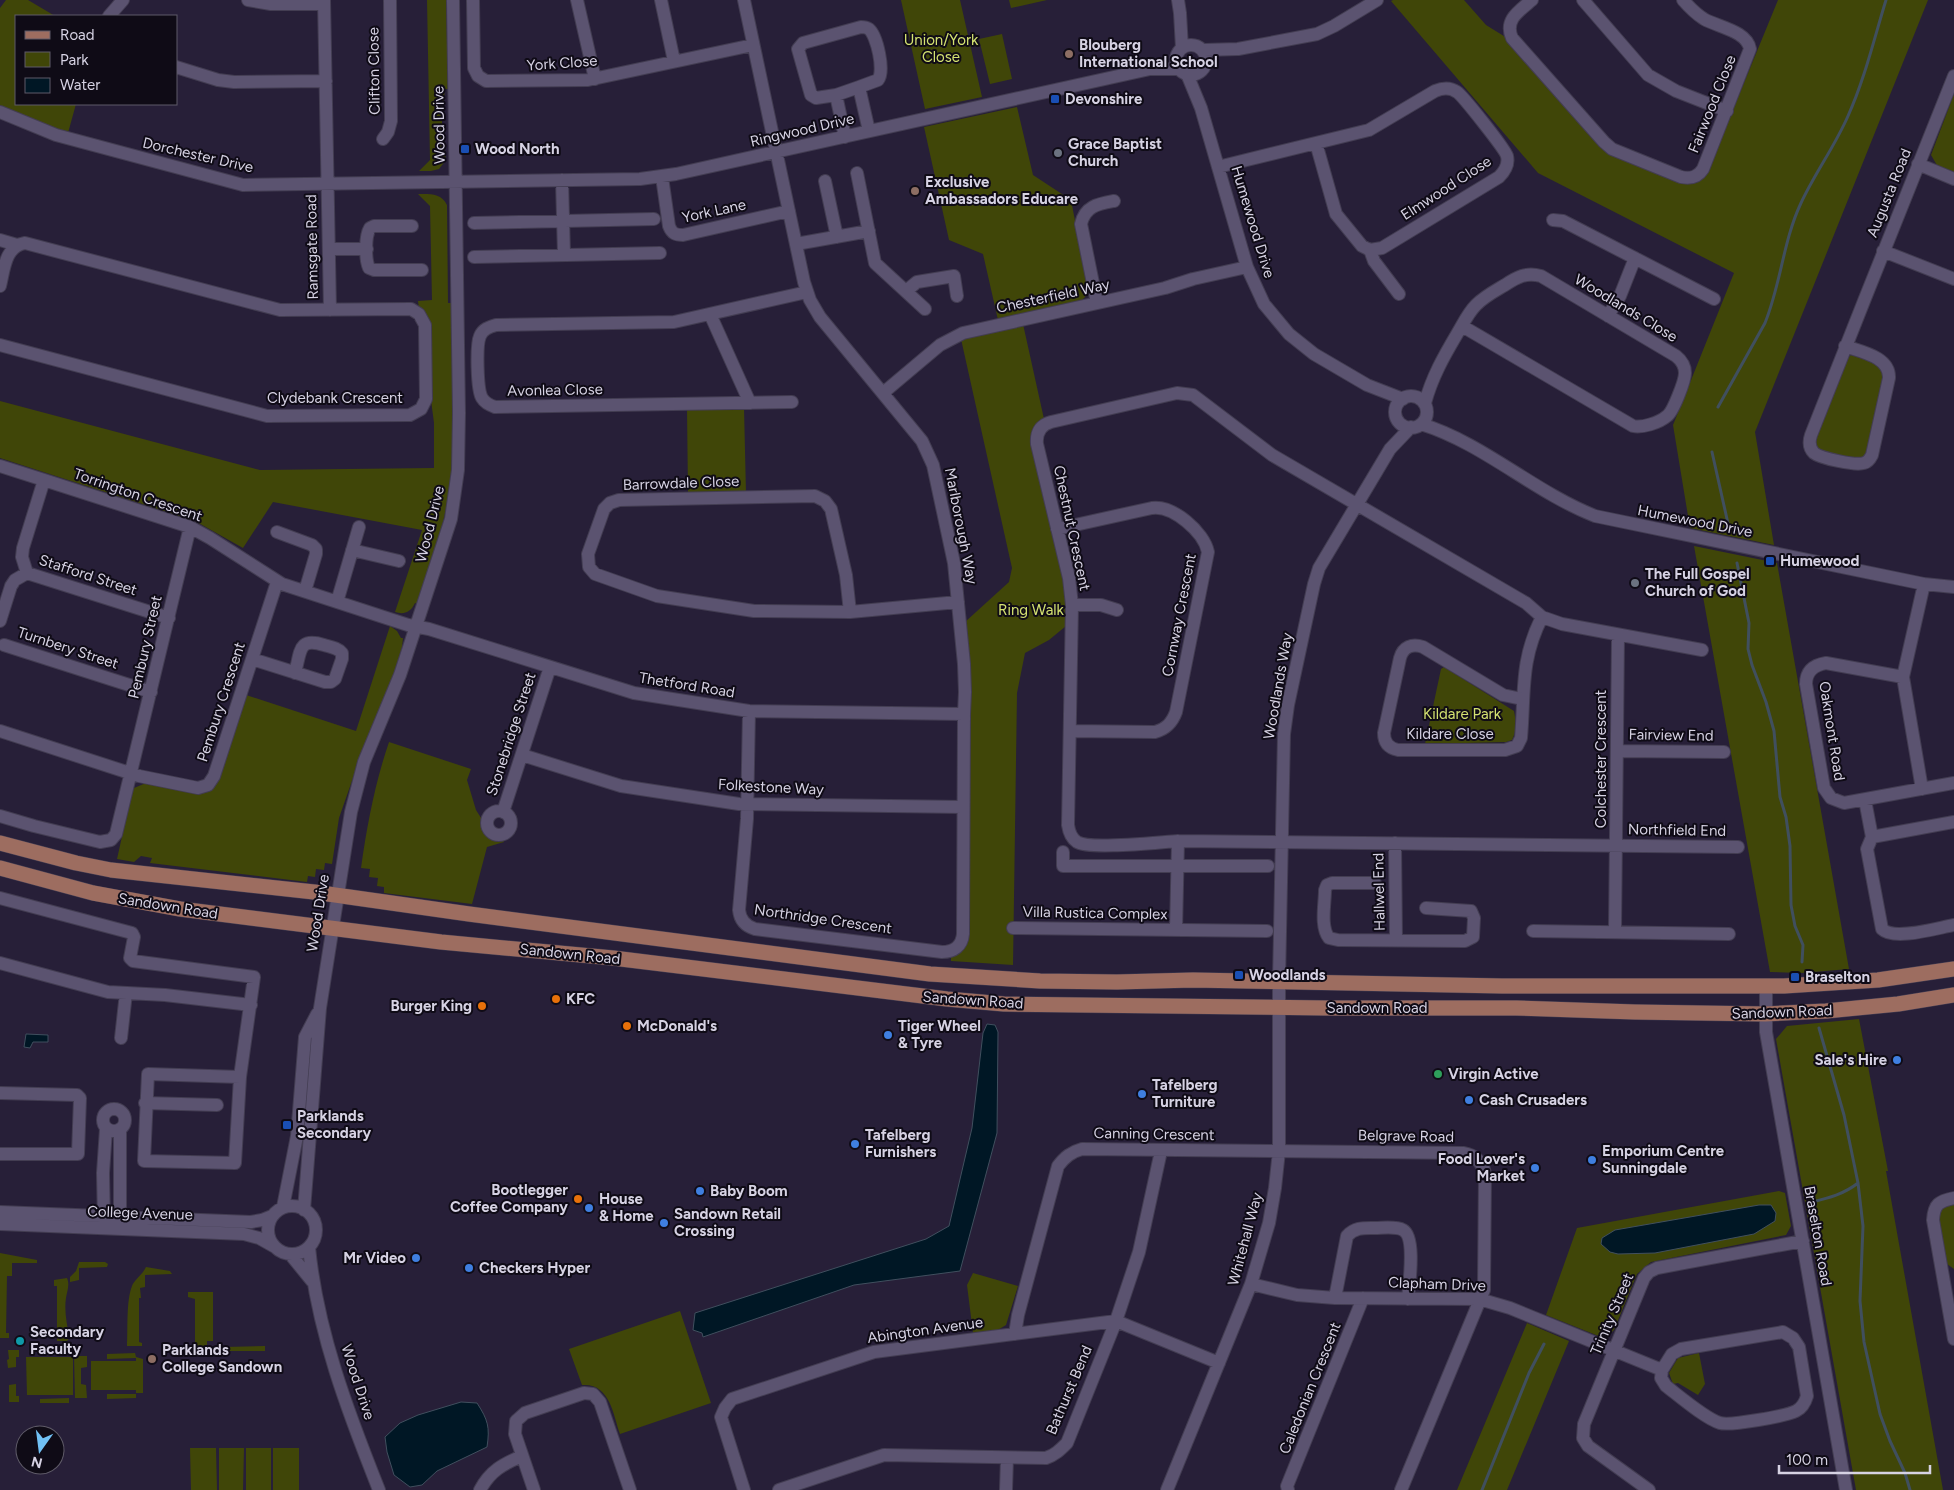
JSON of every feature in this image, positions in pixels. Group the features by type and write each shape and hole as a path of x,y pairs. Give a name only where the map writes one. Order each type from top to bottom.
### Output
{"main road":[{"name":"Sandown Road","path":"0,843 111,870 204,879 516,921 945,975 1040,981 1279,981 1593,987 1651,985 1766,986 1862,981 1916,976 1954,969"},
{"name":"Sandown Road","path":"0,868 53,884 134,902 441,942 647,962 956,1000 1004,1004 1279,1008 1516,1008 1765,1014 1898,1004 1954,995"}],"street":[{"path":"110,15 123,0"},
{"path":"248,0 271,4 324,2"},
{"name":"Clifton Close","path":"383,139 388,132 391,121 390,0"},
{"name":"Wood Drive","path":"304,1210 320,1008 356,789 364,762 400,675 451,520 458,470 453,0"},
{"name":"York Close","path":"473,0 474,68 482,79 486,81 595,79 753,45"},
{"path":"577,0 595,79"},
{"path":"661,0 674,61"},
{"path":"744,0 777,152"},
{"path":"1178,0 1180,13 1179,52 1176,63 1183,72 1191,75 1238,50"},
{"path":"1179,52 1189,44 1200,48 1238,50 1317,34 1377,0"},
{"name":"Fairwood Close","path":"1532,0 1510,21 1509,30 1512,38 1604,142 1612,149 1681,177 1694,177 1704,168 1750,53 1750,45 1741,35 1718,26 1698,14 1683,0"},
{"path":"1583,0 1648,74 1676,91 1727,111"},
{"name":"Ramsgate Road","path":"324,2 330,310"},
{"path":"1180,13 1207,57 1203,68"},
{"path":"861,27 868,29 873,35 881,61 881,74 878,80 859,87 836,95 816,98 811,95 797,51 798,47 803,43 861,27"},
{"name":"Ringwood Drive","path":"456,182 662,177 1150,68 1179,52"},
{"path":"178,68 218,80 234,82 326,81"},
{"name":"Ringwood Drive","path":"1150,68 1183,72"},
{"name":"Humewood Drive","path":"1201,108 1203,68"},
{"name":"Humewood Drive","path":"1183,72 1201,108 1247,267 1264,304 1289,334 1314,354 1403,406"},
{"name":"Augusta Road","path":"1954,76 1883,251 1954,279"},
{"path":"859,87 869,131"},
{"name":"Elmwood Close","path":"1218,167 1369,130 1434,91 1446,88 1460,95 1505,152 1507,159 1506,167 1499,176 1382,248 1370,250"},
{"path":"836,95 845,137"},
{"name":"Dorchester Drive","path":"0,112 56,135 230,182 256,185 328,185 456,182"},
{"path":"1316,143 1336,214 1359,243 1370,250 1374,261 1399,294"},
{"name":"Marlborough Way","path":"777,152 807,292 820,317 922,441 933,464 954,563 966,692 964,714 963,934 962,942 957,948"},
{"path":"1918,164 1954,179"},
{"path":"857,173 875,263 926,309"},
{"name":"York Lane","path":"662,177 669,226 672,232 677,235 684,235 789,210"},
{"path":"562,180 564,255"},
{"path":"825,181 837,237"},
{"path":"1098,303 1081,224 1084,215 1091,207 1114,201"},
{"path":"474,223 654,220"},
{"path":"1553,220 1563,221 1714,299"},
{"path":"412,226 372,226 367,233 367,263 372,269 422,270"},
{"path":"796,244 868,232"},
{"name":"Clydebank Crescent","path":"0,240 17,245 29,244 271,308 288,310 406,308 419,314 425,325 426,396 421,410 410,415 267,416 0,345"},
{"path":"0,286 8,256 17,245"},
{"path":"328,249 367,249"},
{"path":"1845,346 1884,361 1888,369 1887,386 1872,455 1862,464 1820,456 1813,451 1810,442 1811,434 1845,346 1883,251"},
{"path":"474,256 660,253"},
{"path":"1608,316 1620,296 1635,258"},
{"name":"Chesterfield Way","path":"883,393 935,348 954,336 1165,288 1193,279 1247,267"},
{"name":"Woodlands Close","path":"1403,406 1438,366 1462,326 1472,310 1483,299 1519,276 1530,274 1541,276 1676,356 1682,362 1685,373 1684,379 1672,410 1664,418 1637,427 1628,424 1462,326"},
{"path":"906,291 917,282 954,276 957,296"},
{"name":"Avonlea Close","path":"792,402 499,408 486,403 479,392 478,341 482,332 491,326 662,323 807,292"},
{"path":"710,314 750,403"},
{"name":"Woodlands Close","path":"1421,417 1438,366"},
{"name":"Chestnut Crescent","path":"1283,842 1178,841 1117,845 1082,844 1073,839 1068,825 1072,605 1068,578 1036,440 1040,428 1051,422 1178,393 1188,393 1198,397 1272,455 1356,504"},
{"path":"1419,398 1421,417 1402,424 1403,406 1419,398"},
{"name":"Woodlands Way","path":"1390,448 1403,406"},
{"name":"Humewood Drive","path":"1421,417 1562,501 1595,516 1924,584 1954,587"},
{"name":"Woodlands Way","path":"1279,981 1285,721 1314,584 1322,562 1390,448 1421,417"},
{"name":"Torrington Crescent","path":"0,466 190,527 277,582 416,626"},
{"path":"0,621 10,586 15,580 27,573 22,557 23,548 44,480"},
{"name":"Barrowdale Close","path":"850,612 846,575 831,509 825,501 815,496 619,500 610,503 604,509 588,554 589,567 595,574 657,596 754,611 850,612 958,602"},
{"path":"1356,504 1526,603 1542,617 1562,624 1618,636 1702,650"},
{"name":"Cornway Crescent","path":"1057,529 1152,508 1162,508 1173,512 1200,534 1206,541 1208,552 1176,712 1170,723 1161,731 1149,733 1070,731"},
{"name":"Pembury Street","path":"0,816 100,842 107,842 114,838 118,831 132,774 190,527"},
{"path":"337,602 359,527"},
{"path":"277,532 312,545 316,549 305,591"},
{"path":"352,550 399,562"},
{"name":"Stafford Street","path":"27,573 168,618"},
{"name":"Pembury Crescent","path":"132,774 198,788 210,783 277,582"},
{"path":"1922,789 1903,677 1924,584"},
{"path":"1072,605 1101,605 1117,610"},
{"name":"Kildare Close","path":"1522,699 1503,695 1423,647 1409,646 1403,651 1400,658 1384,733 1385,740 1389,747 1398,750 1510,750 1517,746 1521,738 1526,658 1542,617"},
{"name":"Thetford Road","path":"416,626 634,693 749,711 964,714"},
{"name":"Colchester Crescent","path":"1283,842 1616,846 1618,636"},
{"name":"Turnbery Street","path":"1,642 151,692"},
{"path":"252,659 295,673"},
{"name":"Oakmont Road","path":"1903,677 1826,663 1812,668 1806,679 1826,794 1840,803 1954,783"},
{"name":"Stonebridge Street","path":"503,812 550,667"},
{"path":"747,805 749,711"},
{"path":"0,731 132,774"},
{"name":"Fairview End","path":"1618,751 1724,752"},
{"name":"Folkestone Way","path":"522,755 621,786 747,805 963,807"},
{"path":"1865,800 1872,837 1867,848 1882,929 1888,934 1898,935 1954,925"},
{"name":"Northridge Crescent","path":"747,805 739,910 745,924 755,929 942,952 950,952 957,948"},
{"path":"1872,837 1954,822"},
{"name":"Villa Rustica Complex","path":"1176,930 1178,841"},
{"name":"Hallwel End","path":"1395,844 1396,940"},
{"path":"1615,932 1616,846"},
{"name":"Northfield End","path":"1616,846 1738,847"},
{"path":"1063,852 1063,866 1268,866"},
{"path":"1375,883 1332,883 1327,885 1325,890 1325,932 1327,936 1332,940 1464,941 1473,937 1474,918 1470,911 1426,908"},
{"path":"0,898 132,933 134,937 130,958 133,961 253,976 251,1005 240,1077 236,1162 234,1164 144,1162 147,1075 240,1077"},
{"name":"Villa Rustica Complex","path":"1013,928 1267,931"},
{"path":"1533,931 1729,934"},
{"path":"0,962 108,992 165,995 251,1005"},
{"name":"Whitehall Way","path":"1167,1490 1251,1284 1269,1224 1279,1151 1279,981"},
{"name":"Braselton Road","path":"1766,986 1766,1032 1846,1490"},
{"path":"120,1038 126,993"},
{"name":"Wood Drive","path":"284,1207 297,1136 305,1037 320,1008"},
{"path":"0,1092 77,1094 80,1098 78,1154 0,1154"},
{"path":"146,1103 217,1105"},
{"path":"104,1222 105,1123 107,1112 114,1109 123,1114 120,1223"},
{"path":"80,1118 105,1123 113,1131 122,1125 145,1123"},
{"name":"Canning Crescent","path":"1015,1334 1018,1315 1058,1166 1072,1152 1082,1149 1279,1151"},
{"name":"Bathurst Bend","path":"780,1490 884,1455 1046,1458 1054,1455 1067,1443 1116,1321 1140,1252 1161,1151"},
{"name":"Belgrave Road","path":"1279,1151 1463,1153 1478,1160 1483,1167 1485,1184 1484,1290 1479,1299"},
{"path":"1954,1198 1942,1200 1936,1206 1933,1220 1949,1275 1954,1339"},
{"path":"294,1206 304,1210 312,1218 316,1229 314,1238 308,1247 302,1251 290,1254 282,1252 275,1247 269,1238 269,1223 272,1216 284,1207 294,1206"},
{"name":"College Avenue","path":"0,1212 244,1234 259,1238 275,1247"},
{"name":"College Avenue","path":"120,1223 251,1222 272,1216"},
{"name":"College Avenue","path":"0,1224 104,1222"},
{"path":"1335,1298 1347,1236 1354,1229 1366,1228 1400,1229 1408,1234 1410,1245 1408,1298"},
{"name":"Trinity Street","path":"1649,1490 1592,1450 1583,1438 1584,1424 1646,1275 1653,1269 1803,1241"},
{"name":"Wood Drive","path":"308,1247 312,1281 335,1368 379,1490"},
{"name":"Wood Drive","path":"290,1254 312,1281"},
{"name":"Clapham Drive","path":"1251,1284 1297,1295 1335,1298 1479,1299 1510,1308 1662,1370"},
{"name":"Caledonian Crescent","path":"1288,1490 1363,1298"},
{"path":"1401,1490 1479,1299"},
{"name":"Abington Avenue","path":"744,1490 721,1417 724,1408 732,1399 874,1352 1116,1321 1219,1363"},
{"path":"1783,1332 1793,1338 1799,1347 1807,1396 1801,1408 1790,1413 1736,1423 1720,1423 1666,1386 1661,1378 1662,1370 1672,1354 1681,1349 1783,1332"},
{"path":"534,1490 522,1456 515,1426 519,1417 524,1413 584,1393 593,1394 600,1402 630,1490"},
{"path":"480,1490 491,1473 497,1468 522,1456"},
{"path":"1006,1490 1007,1458"}],"green space":[{"path":"6,0 28,0 53,15 15,15 15,105 76,105 68,133 0,106 0,8"},
{"path":"427,0 446,0 448,89 445,89 442,111 442,136 446,160 439,169 419,171 430,160"},
{"name":"Union/York Close","path":"901,0 960,0 982,97 925,109"},
{"path":"1009,0 1047,0 1011,8"},
{"path":"1464,0 1486,25 1507,38 1606,151 1683,182 1707,173 1778,0 1928,0 1755,432 1774,545 1690,528 1673,425 1734,273 1538,173 1391,1"},
{"path":"1002,34 1012,79 990,84 979,39"},
{"path":"1954,94 1954,173 1938,167 1931,155"},
{"path":"1017,107 1033,175 1071,200 1089,293 1081,301 998,320 983,254 949,240 924,127"},
{"path":"418,194 439,196 447,205 448,303 451,303 454,425 451,474 445,511 417,604 415,603 409,611 404,613 395,612 422,530 273,502 243,548 195,521 0,458 0,401 260,470 434,468 434,423 418,301 432,300 430,206"},
{"name":"Ring Walk","path":"1023,324 1044,419 1040,422 1066,590 1066,626 1049,640 1025,653 1017,693 1013,965 951,961 951,957 963,950 965,622 1009,582 1012,568 961,339"},
{"path":"1851,355 1882,365 1884,369 1871,451 1860,460 1817,451 1814,436 1842,363"},
{"path":"744,408 746,493 688,494 687,409"},
{"path":"1694,546 1777,563 1849,969 1801,973 1770,972"},
{"path":"390,626 403,638 402,647 391,684 354,775 339,818 332,864 325,863 324,870 316,869 315,877 308,876 307,882 150,863 152,858 141,856 134,862 117,859 134,788 146,783 199,793 246,695 356,731"},
{"name":"Kildare Park","path":"1444,667 1514,711 1516,726 1512,740 1506,742 1425,744 1441,669"},
{"path":"389,742 471,769 467,780 476,810 489,834 493,837 502,838 504,842 487,847 472,904 384,893 384,887 377,886 378,878 369,877 370,869 361,868 372,804"},
{"path":"1859,1019 1888,1171 1886,1171 1943,1490 1856,1490 1776,1039 1787,1026"},
{"path":"1779,1191 1785,1193 1791,1226 1786,1235 1651,1262 1637,1274 1614,1330 1608,1336 1601,1337 1546,1315 1577,1228"},
{"path":"1954,1201 1954,1269 1947,1264 1937,1213 1940,1207"},
{"path":"0,1253 37,1260 37,1263 12,1263 12,1276 7,1276 6,1333 9,1333 9,1338 0,1338"},
{"path":"79,1262 105,1262 108,1264 107,1267 79,1268 79,1280 70,1282 70,1277 76,1271"},
{"path":"146,1267 170,1271 172,1274 145,1275 145,1287 140,1288 141,1298 139,1298 139,1342 142,1343 142,1346 127,1346 130,1292 133,1284"},
{"path":"973,1273 1018,1286 1006,1325 996,1331 973,1333 967,1285"},
{"path":"67,1278 68,1286 65,1303 69,1336 71,1336 67,1341 57,1341 57,1286 54,1286 54,1280"},
{"path":"188,1292 213,1292 213,1341 207,1341 207,1346 195,1346 195,1299 188,1297"},
{"path":"680,1311 711,1403 620,1434 609,1401 599,1389 582,1385 569,1349"},
{"path":"1527,1323 1569,1341 1507,1490 1457,1490"},
{"path":"265,1346 265,1351 224,1351 224,1347"},
{"path":"40,1349 69,1349 69,1353 40,1353"},
{"path":"8,1350 19,1350 19,1357 16,1357 16,1367 8,1368"},
{"path":"135,1353 136,1357 143,1359 143,1393 136,1393 136,1390 91,1390 91,1361 136,1361 136,1358 107,1359 107,1354"},
{"path":"1699,1353 1705,1384 1698,1395 1678,1383 1673,1384 1669,1373 1678,1358"},
{"path":"74,1356 87,1356 87,1367 81,1368 81,1384 86,1385 87,1398 75,1398"},
{"path":"26,1357 73,1357 73,1395 27,1395"},
{"path":"16,1384 16,1396 19,1396 19,1402 9,1402 9,1385"},
{"path":"107,1394 136,1394 136,1398 107,1399"},
{"path":"69,1398 69,1403 40,1403 40,1399"},
{"path":"190,1448 216,1448 217,1490 191,1490"},
{"path":"219,1448 244,1448 243,1490 219,1490"},
{"path":"246,1448 271,1448 271,1490 246,1490"},
{"path":"273,1448 299,1448 299,1490 273,1490"}],"water":[{"path":"987,1024 995,1025 998,1032 997,1133 960,1271 854,1285 703,1337 702,1333 693,1330 695,1313 926,1239 949,1226 972,1128 983,1033"},
{"path":"26,1034 48,1035 48,1042 33,1042 30,1048 24,1047"},
{"path":"1759,1205 1771,1205 1776,1213 1775,1221 1754,1234 1655,1253 1618,1254 1610,1252 1601,1244 1602,1238 1615,1230"},
{"path":"461,1402 477,1403 481,1409 487,1424 487,1447 437,1471 422,1485 410,1487 394,1475 387,1452 385,1437 400,1423 418,1415"}],"waterway":[{"path":"1718,407 1765,323 1795,217 1843,127 1854,102 1886,0"},
{"path":"1712,452 1729,528"},
{"path":"1737,563 1749,623 1748,649 1774,731 1780,797 1786,817 1790,846 1791,905 1795,926 1803,945 1802,962"},
{"path":"1819,1028 1844,1115 1858,1183 1863,1226 1860,1301 1864,1342 1880,1414 1905,1473 1910,1490"},
{"path":"1812,1202 1836,1195 1858,1183"},
{"path":"1482,1490 1529,1373 1544,1344"}],"place":[{"name":"Blouberg International School","path":"1069,54"},
{"name":"Devonshire","path":"1055,99"},
{"name":"Wood North","path":"465,149"},
{"name":"Grace Baptist Church","path":"1058,153"},
{"name":"Exclusive Ambassadors Educare","path":"915,191"},
{"name":"Humewood","path":"1770,561"},
{"name":"The Full Gospel Church of God","path":"1635,583"},
{"name":"Woodlands","path":"1239,975"},
{"name":"Braselton","path":"1795,977"},
{"name":"KFC","path":"556,999"},
{"name":"Burger King","path":"482,1006"},
{"name":"McDonald's","path":"627,1026"},
{"name":"Tiger Wheel & Tyre","path":"888,1035"},
{"name":"Sale's Hire","path":"1897,1060"},
{"name":"Virgin Active","path":"1438,1074"},
{"name":"Tafelberg Turniture","path":"1142,1094"},
{"name":"Cash Crusaders","path":"1469,1100"},
{"name":"Parklands Secondary","path":"287,1125"},
{"name":"Tafelberg Furnishers","path":"855,1144"},
{"name":"Emporium Centre Sunningdale","path":"1592,1160"},
{"name":"Food Lover's Market","path":"1535,1168"},
{"name":"Baby Boom","path":"700,1191"},
{"name":"Bootlegger Coffee Company","path":"578,1199"},
{"name":"House & Home","path":"589,1208"},
{"name":"Sandown Retail Crossing","path":"664,1223"},
{"name":"Mr Video","path":"416,1258"},
{"name":"Checkers Hyper","path":"469,1268"},
{"name":"Secondary Faculty","path":"20,1341"},
{"name":"Parklands College Sandown","path":"152,1359"}]}
